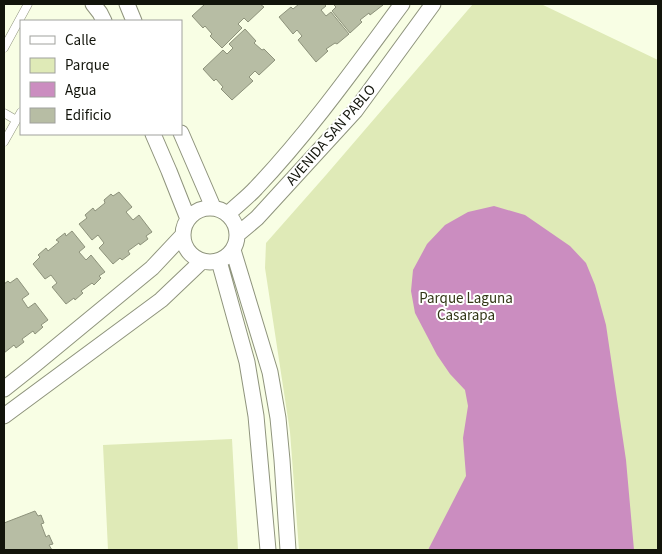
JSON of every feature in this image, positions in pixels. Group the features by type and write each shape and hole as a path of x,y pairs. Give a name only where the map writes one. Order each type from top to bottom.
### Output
{"street":[{"path":"93,4 104,20"},
{"path":"127,4 134,20"},
{"name":"AVENIDA SAN PABLO","path":"228,214 256,189 296,143 402,4"},
{"name":"AVENIDA SAN PABLO","path":"238,234 257,218 355,111 433,4"},
{"path":"153,135 170,170 188,219"},
{"path":"182,135 213,207"},
{"path":"206,207 221,209 228,214 233,219 238,234 233,250 219,261 211,262 194,257 184,243 184,227 188,219 206,207"},
{"path":"4,389 152,268 183,235"},
{"path":"233,250 270,372 278,418 288,550"},
{"path":"4,416 161,300 202,260"},
{"path":"219,261 248,362 256,416 268,550"}],"lane":[{"path":"4,48 28,4"},
{"path":"4,113 16,120"},
{"path":"4,142 20,114"}],"green space":[{"name":"Parque Laguna Casarapa","path":"473,4 541,4 658,60 658,550 299,550 290,432 265,268 266,243"},
{"path":"232,439 238,550 108,550 103,445"}],"water":[{"path":"494,206 525,215 570,246 586,263 595,285 606,325 626,460 634,550 428,550 466,476 463,438 468,406 465,390 450,374 437,355 415,313 411,291 413,270 427,244 445,225 468,212"}],"building":[{"path":"205,4 260,4 264,7 248,22 244,18 238,24 242,28 222,48 210,36 212,34 205,26 203,28 192,16"},
{"path":"299,4 324,4 326,6 321,10 326,16 331,12 349,34 337,44 335,43 326,49 328,51 316,62 298,40 302,36 297,30 293,34 279,17 291,7 293,9"},
{"path":"333,4 383,5 360,20 362,22 350,33 332,11 336,7"},
{"path":"245,29 256,41 254,43 262,50 264,49 275,60 259,75 255,71 249,77 253,81 232,100 221,89 223,87 216,79 214,81 203,69 223,50 227,54 233,48 229,44"},
{"path":"119,192 132,207 126,212 133,220 139,215 152,232 146,236 148,239 128,251 130,254 122,260 120,258 113,264 99,248 104,243 98,235 92,240 79,224 87,218 85,215 93,208 95,211 105,203 104,200 111,194 113,196"},
{"path":"72,231 85,247 79,252 86,260 91,255 105,272 99,276 101,278 94,285 92,283 81,291 83,293 75,300 74,298 66,304 52,287 57,283 51,275 45,279 33,264 40,257 38,255 46,248 48,251 59,242 56,240 65,233 66,236"},
{"path":"17,278 29,294 22,299 28,308 35,303 48,320 41,325 43,327 35,334 33,331 22,339 24,342 16,348 14,345 4,353 4,284 8,281 10,283"},
{"path":"35,511 38,516 41,515 44,523 41,524 46,537 49,535 53,544 49,545 52,550 4,550 4,523"}]}
